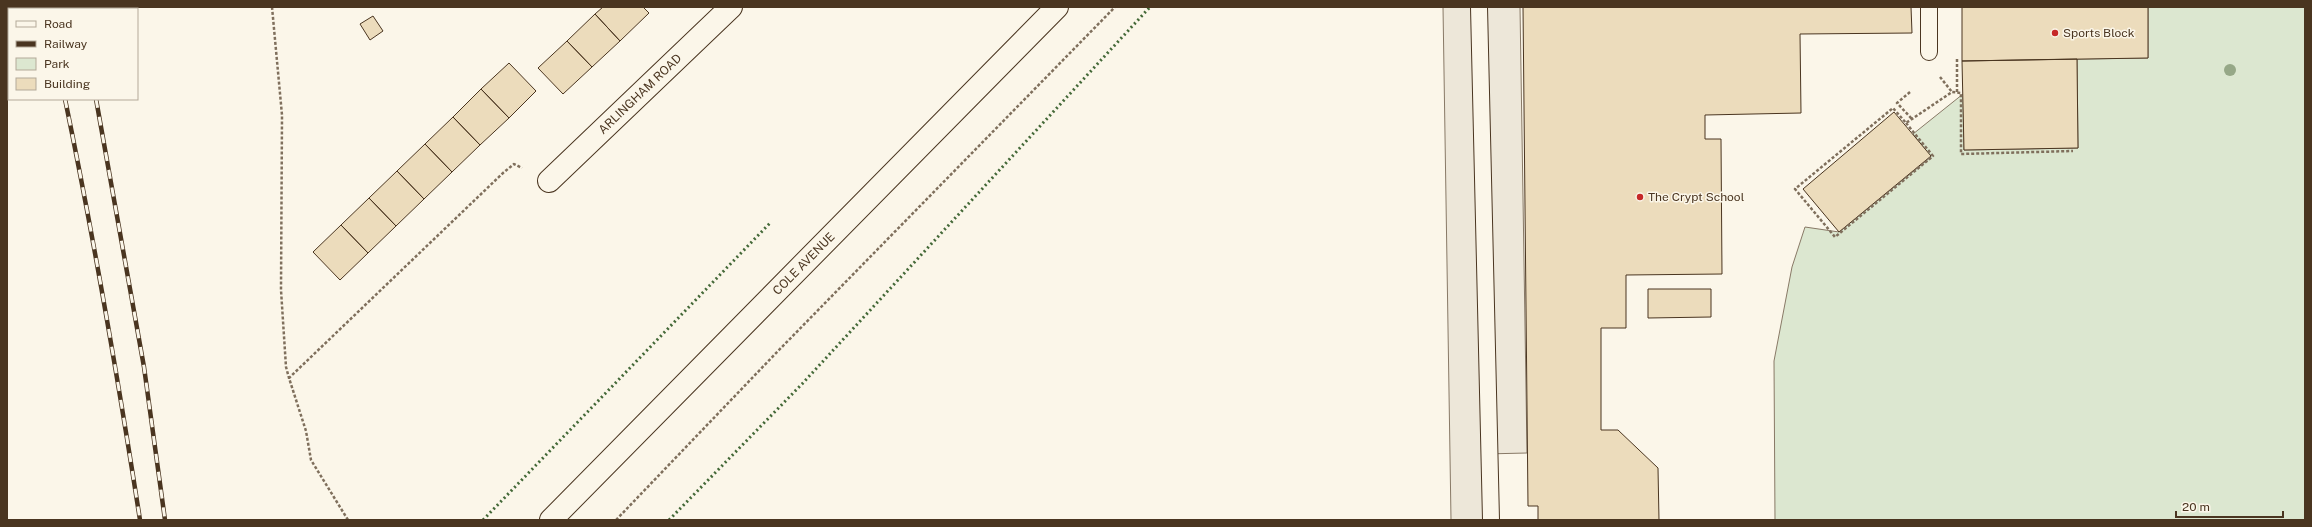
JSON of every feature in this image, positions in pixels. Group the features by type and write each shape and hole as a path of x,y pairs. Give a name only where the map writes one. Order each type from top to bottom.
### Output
{"main road":[{"name":"ARLINGHAM ROAD","path":"549,181 731,7"},
{"name":"COLE AVENUE","path":"551,520 1057,7"}],"lane":[{"path":"1479,7 1491,520"},
{"path":"1928,52 1929,7"}],"path":[{"path":"272,7 282,115 281,290 286,367 306,431 311,460 348,520"},
{"path":"616,520 778,351 1115,7"},
{"path":"1910,92 1897,103 1912,119"},
{"path":"1906,123 1952,92 1961,93 1961,154 2073,151"},
{"path":"1893,108 1906,123 1933,156 1835,237 1795,189 1893,108"},
{"path":"289,378 514,164 549,181"}],"green space":[{"path":"2148,7 2305,7 2305,520 1775,520 1774,361 1792,267 1805,227 1839,232 1931,157 1913,134 1963,94 1964,150 2078,148 2077,59 2148,58"}],"shaded area":[{"path":"1443,7 1520,7 1527,453 1484,454 1485,520 1451,520"}],"building":[{"path":"603,7 643,7 649,13 620,41 595,14"},
{"path":"1523,7 1911,7 1912,33 1800,34 1801,113 1705,115 1705,139 1721,139 1722,274 1626,275 1626,328 1601,328 1601,430 1618,430 1658,468 1659,520 1538,520 1538,506 1528,506"},
{"name":"Sports Block","path":"1962,7 2148,7 2148,58 1962,61"},
{"path":"595,14 620,41 592,67 567,41"},
{"path":"373,16 383,31 370,40 360,24"},
{"path":"567,41 592,67 563,94 538,68"},
{"path":"2077,59 2078,148 1964,150 1962,61"},
{"path":"509,63 536,91 509,118 481,89"},
{"path":"481,89 509,118 480,145 453,117"},
{"path":"1894,112 1931,156 1839,232 1803,189"},
{"path":"453,117 480,145 452,172 425,144"},
{"path":"425,144 452,172 424,199 397,171"},
{"path":"397,171 424,199 396,226 369,198"},
{"path":"369,198 396,226 368,253 341,225"},
{"path":"341,225 368,253 340,280 313,252"},
{"path":"1648,289 1711,289 1711,317 1648,318"}],"railway":[{"path":"65,100 105,309 140,520"},
{"path":"96,100 144,367 165,520"}],"hedge":[{"path":"669,520 802,384 1150,7"},
{"path":"483,520 771,222"}],"place":[{"name":"Sports Block","path":"2055,33"},
{"name":"The Crypt School","path":"1640,197"}]}
